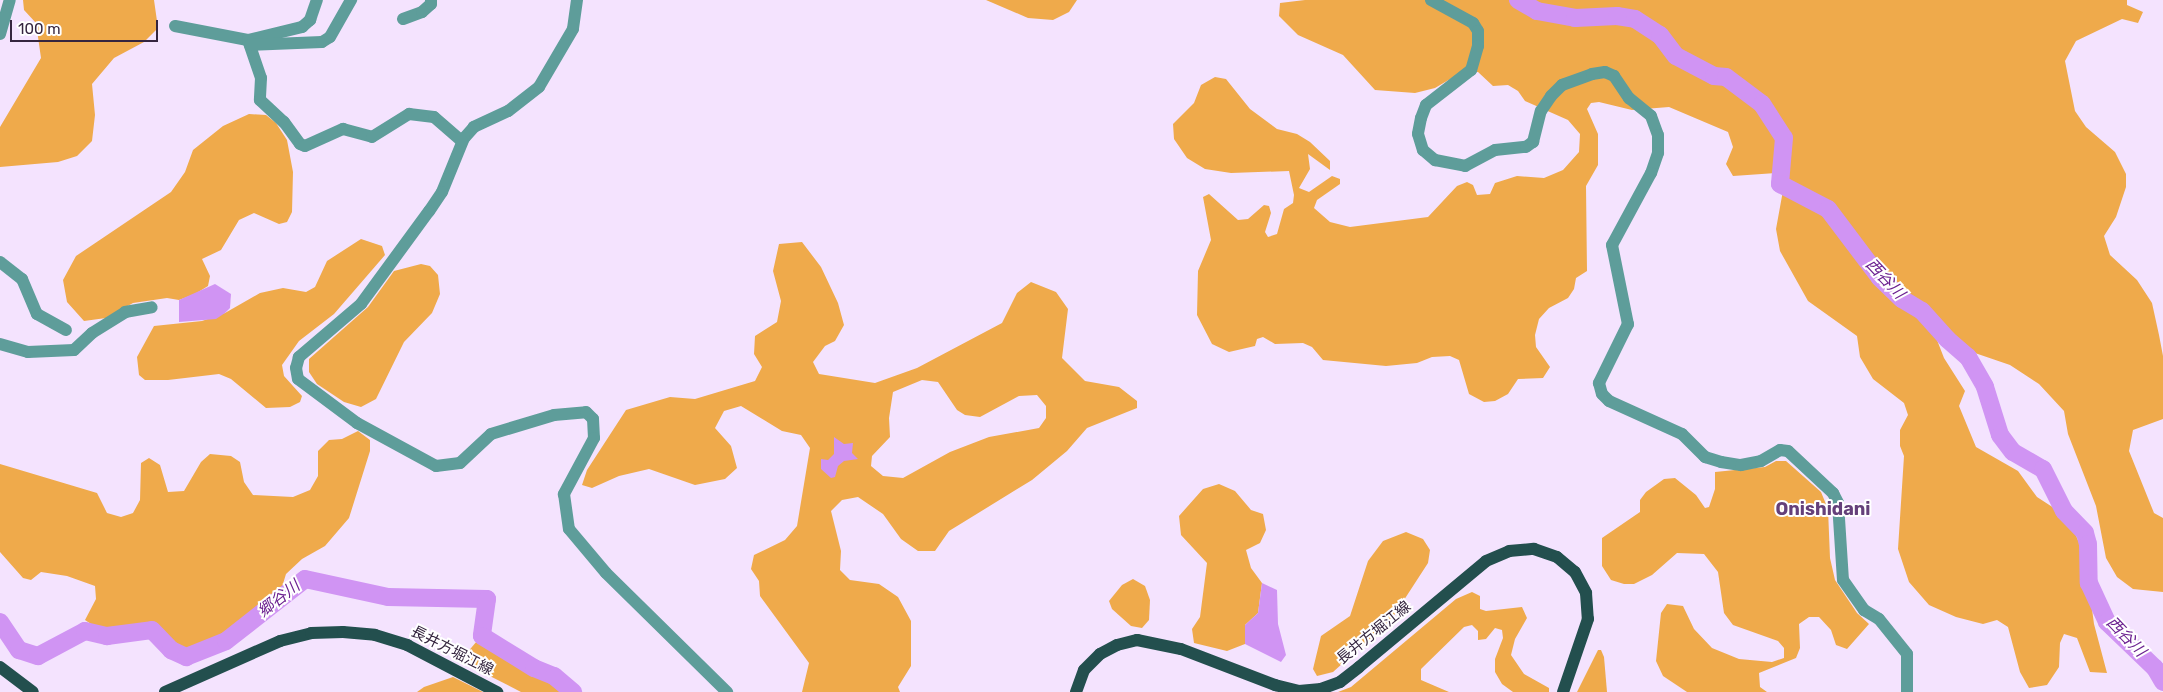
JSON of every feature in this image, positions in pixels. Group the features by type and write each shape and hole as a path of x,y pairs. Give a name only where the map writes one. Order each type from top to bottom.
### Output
{"main road":[{"name":"長井方堀江線","path":"1076,692 1084,670 1100,654 1117,645 1137,640 1181,648 1276,686 1299,691 1321,689 1340,682 1486,561 1509,551 1534,549 1557,557 1569,567 1586,593 1588,619 1563,692"},
{"name":"長井方堀江線","path":"165,692 280,641 312,633 343,632 375,635 407,645 497,692"},
{"path":"0,667 33,692"}],"street":[{"path":"0,34 10,0"},
{"path":"249,43 302,27 310,20 317,0"},
{"path":"175,26 249,43 322,42 330,37 351,0"},
{"path":"403,19 422,12 431,4 431,0"},
{"path":"577,0 573,29 539,87 508,110 474,127 462,141 442,192 429,211 361,304 299,357 296,368 298,379 357,423 436,466 460,463 491,434 554,415 586,412 593,419 594,438 564,494 569,528 606,573 727,692"},
{"path":"1431,0 1473,23 1478,31 1478,46 1471,70 1426,105 1421,118 1418,134 1423,150 1435,160 1465,166 1495,150 1526,148 1533,142 1541,111 1551,96 1562,85 1592,74 1606,72 1614,76 1629,98 1651,116 1658,135 1658,153 1651,173 1612,245 1628,324 1617,352 1601,377 1602,394 1609,401 1682,434 1705,457 1721,462 1741,464 1761,461 1780,450 1788,451 1833,494 1838,503 1843,580 1864,610 1879,619 1907,654 1907,692"},
{"path":"249,43 261,78 260,100 284,122 300,144 305,146 342,129 372,137 397,119 415,114 434,117 462,141"},
{"path":"0,262 22,279 37,314 66,330"},
{"path":"0,344 28,352 74,350 92,333 125,312 152,307"}],"shaded area":[{"path":"23,0 154,0 158,28 144,42 114,58 92,84 95,115 92,141 77,156 58,162 0,167 0,127 41,58 36,23 24,10"},
{"path":"986,0 1077,0 1069,12 1053,20 1028,18"},
{"path":"1305,0 2127,0 2127,5 2143,12 2138,23 2122,19 2076,41 2065,61 2075,111 2086,127 2115,152 2126,174 2126,187 2116,217 2104,236 2110,255 2137,280 2152,303 2163,356 2163,419 2133,430 2129,451 2154,513 2163,518 2163,592 2133,589 2117,577 2106,558 2096,506 2068,434 2064,411 2039,384 2010,365 1937,340 1944,358 1965,391 1959,406 1976,447 2018,471 2037,497 2057,510 2073,529 2085,556 2094,624 2107,673 2090,672 2077,638 2064,634 2060,643 2059,667 2047,685 2029,688 2020,672 2008,627 1997,620 1983,624 1956,617 1929,605 1909,582 1898,549 1904,456 1900,446 1900,430 1908,415 1904,403 1873,379 1860,357 1857,336 1808,301 1780,251 1776,229 1784,185 1776,173 1733,176 1726,164 1733,147 1728,132 1669,107 1632,110 1599,102 1591,103 1587,109 1598,134 1598,165 1586,186 1587,271 1576,278 1574,289 1568,298 1549,308 1539,319 1535,335 1536,347 1550,367 1543,378 1518,379 1508,394 1495,401 1484,402 1469,394 1459,360 1450,356 1432,357 1417,363 1386,366 1323,360 1312,347 1303,343 1275,344 1263,337 1257,339 1255,346 1229,352 1212,344 1197,315 1198,271 1211,240 1203,197 1209,194 1238,220 1248,219 1264,205 1269,206 1271,213 1265,232 1268,237 1277,234 1284,209 1293,203 1294,195 1289,171 1231,173 1205,169 1187,158 1174,139 1173,124 1194,103 1201,85 1215,77 1226,79 1250,109 1277,129 1297,134 1310,142 1330,161 1330,170 1308,154 1310,169 1299,188 1309,192 1332,176 1340,179 1340,184 1317,200 1314,208 1330,222 1350,227 1428,217 1457,186 1467,182 1473,185 1477,195 1490,194 1495,183 1517,176 1544,178 1563,170 1579,152 1580,134 1568,120 1525,101 1518,91 1508,85 1493,86 1478,72 1462,72 1435,88 1415,93 1375,90 1343,55 1298,35 1279,16 1280,3"},
{"path":"249,114 266,115 276,123 287,140 293,172 292,212 287,222 279,224 254,213 239,220 221,250 202,259 210,276 208,286 195,294 179,300 167,298 133,303 106,318 84,321 67,302 63,280 76,256 171,192 185,172 193,150 223,126"},
{"path":"361,239 382,246 385,255 334,314 299,341 282,365 284,376 302,396 300,402 290,407 266,408 231,379 219,374 168,380 145,380 139,375 137,357 154,326 202,321 225,313 260,293 283,288 306,292 315,287 327,261"},
{"path":"802,242 821,267 838,303 844,325 835,341 825,346 813,362 819,374 875,383 917,368 1002,323 1017,293 1031,282 1056,292 1068,309 1062,358 1085,381 1119,387 1137,401 1137,408 1087,428 1067,451 1032,480 949,531 935,551 918,551 901,539 883,514 858,497 842,500 831,511 841,551 840,570 850,580 879,584 898,597 911,621 911,666 898,687 900,692 802,692 809,663 760,596 759,581 751,569 754,555 785,540 797,526 810,448 801,435 782,431 741,406 724,411 715,428 731,446 737,468 725,479 695,485 649,469 619,476 592,488 582,485 587,470 626,410 670,397 695,399 755,381 762,367 754,354 755,336 777,322 781,301 773,271 779,244","holes":["922,380 938,382 957,410 965,415 980,417 1019,396 1037,395 1046,406 1046,418 1039,428 989,437 950,452 903,478 883,476 871,466 872,456 890,437 889,418 893,392"]},
{"path":"421,264 430,266 438,275 440,294 432,313 404,342 376,399 361,407 344,402 317,384 309,372 309,359 368,307 394,271"},
{"path":"215,284 231,294 230,308 216,319 179,322 179,300"},
{"path":"358,431 370,440 370,451 349,518 325,546 302,559 286,574 282,587 259,610 224,636 209,644 183,649 151,624 97,628 85,620 96,599 95,586 67,576 41,572 31,580 23,578 0,552 0,464 97,493 107,513 121,517 133,513 140,500 141,463 149,458 160,465 168,492 184,491 201,462 210,454 231,456 240,462 244,482 253,495 293,497 310,490 318,476 318,451 329,440 342,439"},
{"path":"834,437 844,444 853,443 852,453 858,459 844,461 838,466 835,477 831,478 821,469 821,459 828,460 834,454"},
{"path":"1776,461 1786,461 1821,492 1828,509 1830,558 1835,580 1857,613 1869,624 1847,649 1836,645 1831,630 1819,617 1809,617 1799,624 1800,648 1796,658 1759,673 1760,687 1767,692 1687,692 1663,676 1656,661 1661,613 1667,604 1683,606 1694,629 1712,648 1739,659 1772,662 1784,658 1784,648 1778,641 1733,625 1724,613 1718,572 1704,554 1677,553 1652,575 1634,584 1624,584 1611,580 1602,566 1602,538 1640,512 1640,500 1646,492 1664,479 1675,478 1696,495 1705,508 1709,507 1715,489 1715,472 1765,467"},
{"path":"1219,484 1235,491 1251,510 1263,514 1266,530 1260,543 1246,550 1251,568 1262,583 1258,613 1245,625 1245,644 1227,651 1194,643 1192,629 1200,617 1207,563 1181,535 1179,516 1203,489"},
{"path":"1406,532 1423,539 1430,550 1428,563 1391,620 1333,672 1317,676 1313,669 1321,636 1350,616 1368,561 1383,541"},
{"path":"1133,579 1145,586 1150,600 1149,620 1142,628 1131,626 1112,609 1109,601 1122,585"},
{"path":"1262,583 1277,590 1278,624 1286,655 1281,662 1245,644 1245,625 1258,613"},
{"path":"1472,592 1480,596 1480,609 1486,611 1522,607 1527,618 1515,639 1511,655 1524,674 1549,688 1549,692 1513,692 1502,684 1495,672 1495,659 1503,638 1502,630 1495,628 1486,639 1478,640 1478,631 1472,625 1464,627 1421,669 1421,680 1449,692 1338,692 1351,687 1456,599"},
{"path":"477,641 485,642 552,677 569,692 521,692 478,670 466,654"},
{"path":"1598,650 1601,650 1604,657 1607,692 1577,692"},
{"path":"453,677 483,692 417,692 424,687"}],"waterway":[{"name":"西谷川","path":"1518,0 1537,11 1575,18 1617,16 1635,19 1660,35 1676,56 1714,76 1726,77 1762,104 1784,138 1780,184 1828,209 1880,278 1902,299 1922,311 1947,339 1968,357 1985,387 2000,435 2013,452 2043,469 2064,511 2085,533 2088,544 2089,583 2107,622 2155,668 2163,682"},
{"name":"郷谷川","path":"0,622 19,650 38,656 85,631 107,636 152,630 171,650 186,657 226,641 305,579 388,597 487,599 482,636 534,668 554,676 573,692"}],"district":[{"name":"Onishidani","path":"1823,509"}]}
